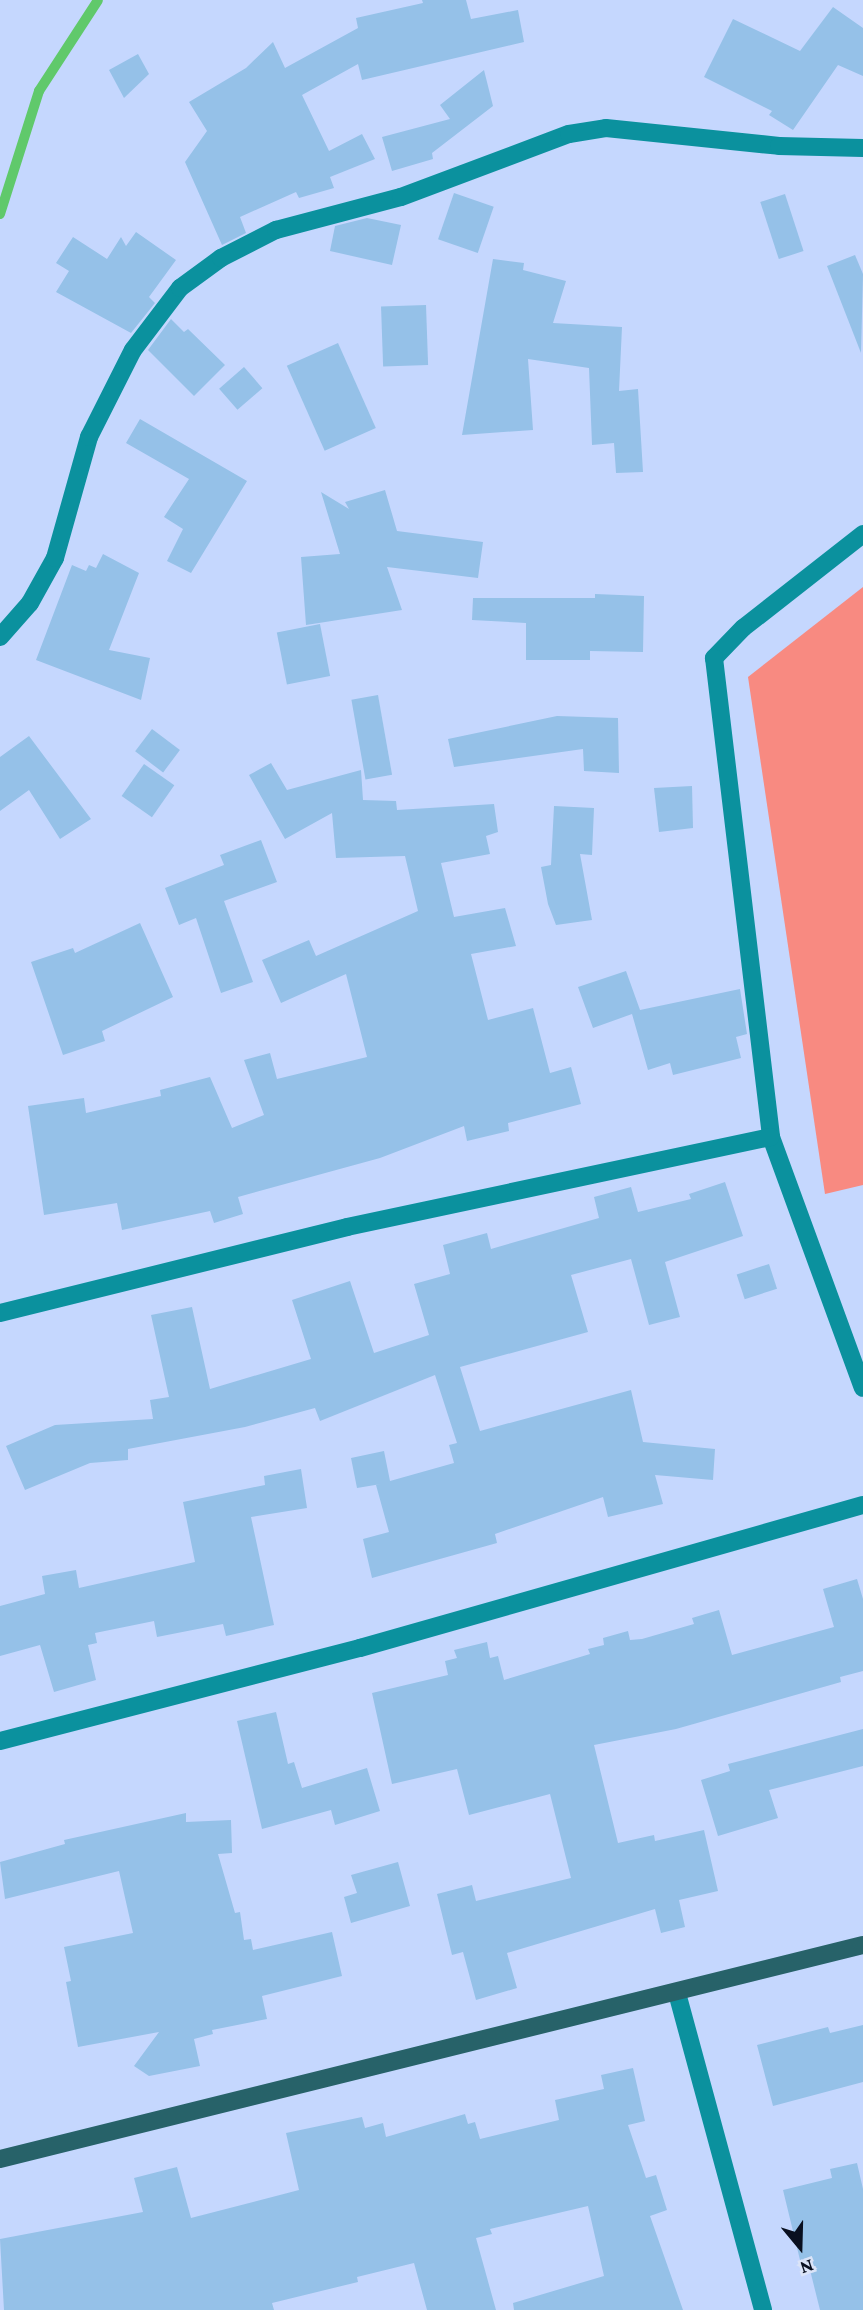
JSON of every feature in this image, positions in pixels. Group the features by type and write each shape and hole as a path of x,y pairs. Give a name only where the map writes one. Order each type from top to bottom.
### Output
{"street":[{"path":"0,637 30,603 55,558 89,437 133,350 180,288 221,258 276,230 401,197 569,134 593,130 646,129 718,141 863,148"},
{"path":"863,534 743,628 714,658 771,1137 863,1388"},
{"path":"0,1312 347,1227 771,1137"},
{"path":"0,1741 360,1648 863,1505"},
{"path":"1,2154 677,1993 863,1945"},
{"path":"677,1993 763,2310"}],"shaded area":[{"path":"863,587 863,1185 825,1194 748,677"}],"building":[{"path":"422,0 466,0 471,19 518,10 524,42 362,80 358,64 302,95 329,151 362,134 375,159 330,177 334,188 299,198 296,192 240,217 246,233 222,245 185,162 207,131 189,102 246,68 273,42 285,68 358,28 356,18 423,3"},
{"path":"833,7 863,28 863,76 838,65 793,130 769,115 772,111 704,77 733,19 800,51"},
{"path":"138,54 149,74 124,98 109,70"},
{"path":"484,70 493,106 432,153 433,159 392,171 382,137 450,119 440,105"},
{"path":"454,193 494,207 478,253 438,239"},
{"path":"785,194 804,251 779,259 760,202"},
{"path":"367,218 401,225 392,265 330,251 335,226"},
{"path":"136,232 176,260 149,297 155,303 131,333 56,292 69,271 56,263 73,237 107,259 121,237 126,246"},
{"path":"855,255 863,274 861,353 827,266"},
{"path":"493,259 524,263 523,270 566,281 553,323 622,327 619,391 638,389 643,472 616,473 614,443 592,445 589,368 528,359 533,430 462,435"},
{"path":"426,305 428,365 383,367 381,307"},
{"path":"171,319 184,332 188,329 225,365 194,396 148,350"},
{"path":"338,343 376,428 325,451 287,366"},
{"path":"244,367 262,388 237,410 219,389"},
{"path":"140,419 247,481 191,573 167,561 183,529 164,517 189,479 126,443"},
{"path":"385,490 397,531 483,542 478,578 387,567 402,610 306,625 301,557 340,554 321,492 349,509 345,502"},
{"path":"103,554 139,573 109,650 150,658 141,700 36,660 72,565 86,571 89,565 96,568"},
{"path":"595,594 644,596 643,652 590,651 590,660 526,660 526,623 472,620 473,598 595,598"},
{"path":"320,624 330,676 287,684 277,632"},
{"path":"378,695 392,775 365,779 351,700"},
{"path":"557,716 618,718 619,773 584,771 583,749 454,767 448,739"},
{"path":"152,729 180,750 163,772 135,751"},
{"path":"29,736 91,819 60,839 29,790 0,811 0,757"},
{"path":"271,763 287,790 361,770 363,800 396,801 397,810 494,804 498,832 486,836 490,854 441,863 454,917 505,908 516,946 471,954 488,1020 533,1008 550,1073 571,1067 581,1104 508,1123 509,1131 467,1141 464,1126 380,1158 238,1197 243,1214 214,1223 210,1211 122,1230 117,1203 44,1215 28,1106 84,1098 86,1113 161,1096 160,1090 210,1077 232,1128 264,1115 244,1060 270,1053 277,1079 367,1057 346,974 281,1003 262,960 309,940 316,956 418,911 405,856 336,858 332,813 285,839 249,775"},
{"path":"144,764 174,785 152,817 122,796"},
{"path":"692,786 693,828 659,832 654,788"},
{"path":"554,806 594,808 592,855 580,854 592,920 556,925 548,904 541,867 551,865"},
{"path":"261,840 277,882 224,901 253,982 221,993 196,918 179,925 165,888 224,865 220,855"},
{"path":"140,923 173,997 102,1031 105,1041 63,1055 31,962 73,948 75,953"},
{"path":"626,971 640,1010 740,989 747,1034 736,1037 741,1058 673,1075 670,1063 648,1070 632,1014 593,1028 578,987"},
{"path":"725,1182 743,1236 665,1262 680,1317 649,1325 631,1259 571,1275 588,1332 460,1367 480,1431 631,1390 643,1442 715,1449 713,1480 655,1475 663,1504 608,1517 603,1497 495,1534 497,1543 372,1578 363,1539 389,1532 376,1485 381,1484 357,1488 351,1458 384,1451 390,1481 454,1463 449,1445 457,1443 435,1375 320,1421 315,1408 245,1427 128,1449 128,1460 90,1463 25,1490 6,1446 55,1425 153,1419 150,1400 169,1397 151,1315 192,1307 210,1389 311,1359 292,1300 350,1281 374,1353 429,1335 414,1284 450,1274 443,1245 487,1233 491,1249 599,1218 594,1197 631,1187 638,1212 691,1199 689,1194"},
{"path":"769,1264 777,1289 745,1299 737,1275"},
{"path":"301,1469 307,1508 251,1517 274,1625 226,1636 223,1624 157,1637 154,1621 95,1633 97,1643 88,1645 96,1680 54,1692 40,1645 0,1656 0,1606 45,1594 42,1576 76,1570 79,1588 195,1562 183,1502 265,1485 264,1476"},
{"path":"857,1579 863,1599 863,1671 840,1677 841,1682 676,1729 594,1745 618,1843 654,1835 655,1841 704,1830 718,1891 679,1900 685,1927 661,1933 655,1909 507,1953 517,1988 476,2000 463,1952 452,1955 437,1894 472,1885 476,1901 571,1878 550,1794 469,1815 457,1769 392,1784 372,1693 448,1675 445,1661 457,1658 454,1650 487,1642 490,1658 498,1656 504,1680 590,1654 588,1649 604,1645 603,1638 628,1631 630,1640 642,1639 694,1624 692,1618 719,1610 732,1655 834,1627 823,1589"},
{"path":"276,1712 288,1764 294,1762 302,1788 367,1768 380,1811 335,1825 331,1810 262,1829 237,1721"},
{"path":"863,1729 863,1766 769,1790 778,1818 718,1836 701,1780 730,1771 728,1764"},
{"path":"186,1813 186,1822 231,1820 232,1853 218,1854 235,1913 240,1912 244,1940 251,1939 253,1950 332,1932 342,1976 262,1996 267,2019 212,2030 213,2034 194,2039 200,2066 149,2076 134,2066 159,2032 78,2047 66,1982 71,1981 64,1947 133,1933 119,1871 5,1899 0,1862 65,1844 64,1840"},
{"path":"398,1862 410,1906 351,1923 344,1897 357,1893 351,1875"},
{"path":"863,2025 863,2082 773,2106 757,2045 828,2027 830,2033"},
{"path":"633,2068 645,2121 628,2125 646,2178 656,2175 667,2210 650,2216 683,2310 514,2310 513,2303 604,2276 588,2206 490,2229 492,2234 476,2238 496,2310 427,2310 414,2263 357,2277 358,2282 272,2303 274,2310 4,2310 0,2239 143,2212 134,2178 177,2167 191,2218 299,2190 286,2133 362,2117 365,2128 383,2123 386,2137 465,2114 468,2124 475,2122 480,2139 559,2120 555,2100 604,2089 601,2075"},
{"path":"857,2163 863,2189 863,2310 820,2310 807,2258 800,2260 783,2190 832,2178 830,2169"}],"waterway":[{"path":"0,214 39,91 98,0"}]}
